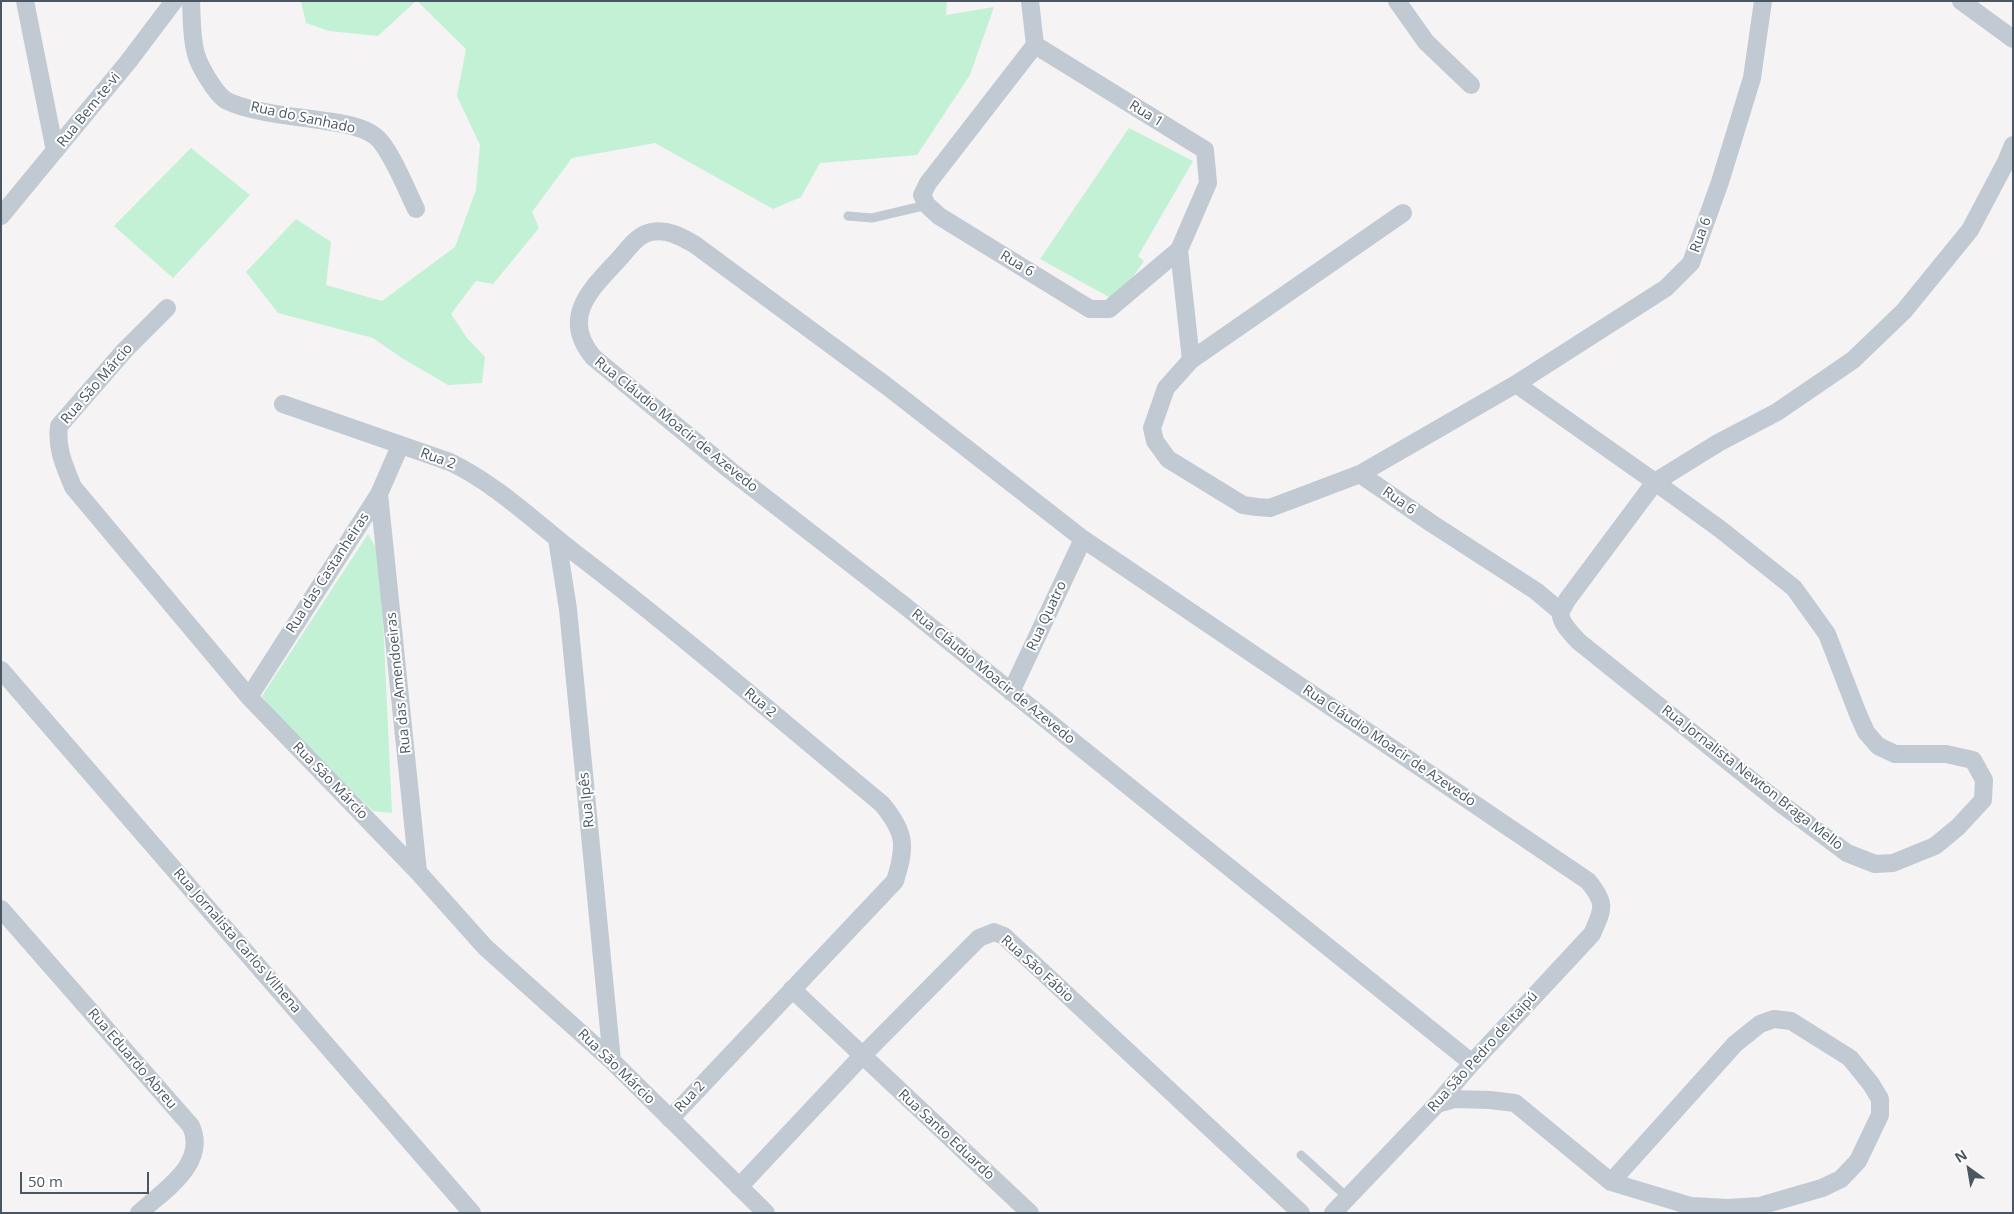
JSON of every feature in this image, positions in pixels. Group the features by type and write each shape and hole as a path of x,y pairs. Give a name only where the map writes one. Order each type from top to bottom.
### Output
{"street":[{"path":"25,1 55,151"},
{"name":"Rua Bem-te-vi","path":"1,216 128,62 174,1"},
{"name":"Rua do Sanhado","path":"191,1 192,35 196,56 212,85 224,99 250,108 346,124 375,136 390,156 416,209"},
{"path":"926,205 922,195 928,183 1034,45 1030,1"},
{"path":"1397,1 1426,42 1471,85"},
{"name":"Rua 6","path":"1404,213 1192,360 1166,388 1152,428 1155,441 1168,459 1243,505 1270,508 1360,474 1516,384 1666,288 1691,263 1720,182 1752,78 1763,1"},
{"path":"1960,1 2013,39"},
{"name":"Rua 1","path":"1034,45 1205,150 1208,183 1179,250"},
{"path":"1561,612 1567,600 1655,482 1718,443 1777,412 1859,354 1904,311 1970,230 2006,162 2013,144"},
{"name":"Rua 6","path":"926,205 939,216 1090,309 1109,310 1179,250"},
{"name":"Rua Cláudio Moacir de Azevedo","path":"1472,1063 905,606 731,471 593,357 584,347 578,332 580,312 590,290 641,235 660,231 674,233 694,244 888,387 1083,539 1588,881"},
{"path":"1179,250 1192,360"},
{"name":"Rua São Márcio","path":"167,308 125,350 59,426 59,452 73,487 249,697 418,872 485,947 612,1061 766,1213"},
{"path":"1516,384 1655,482"},
{"name":"Rua 2","path":"283,404 450,462 470,472 497,490 618,586 882,804 896,822 902,844 902,857 895,881 670,1119"},
{"name":"Rua das Castanheiras","path":"249,697 379,494 400,446"},
{"name":"Rua 6","path":"1360,474 1536,591 1561,612"},
{"name":"Rua Jornalista Newton Braga Mello","path":"1561,612 1562,619 1568,630 1578,641 1780,803 1847,853 1875,864 1893,863 1935,846 1983,800 1984,780 1973,760 1946,754 1895,754 1878,746 1866,732 1827,634 1794,588 1720,529 1655,482"},
{"name":"Rua das Amendoeiras","path":"379,494 418,872"},
{"name":"Rua Ipês","path":"557,539 568,609 612,1061"},
{"name":"Rua Quatro","path":"1011,692 1083,539"},
{"name":"Rua Jornalista Carlos Vilhena","path":"1,670 472,1213"},
{"name":"Rua São Pedro de Itaipú","path":"1332,1213 1437,1104 1472,1063 1592,934 1602,912 1602,900 1588,881"},
{"name":"Rua Eduardo Abreu","path":"1,909 191,1126 195,1145 194,1156 188,1168 139,1213"},
{"name":"Rua São Fábio","path":"739,1188 862,1056 978,938 994,932 1004,936 1301,1213"},
{"name":"Rua Santo Eduardo","path":"792,989 1030,1213"},
{"path":"1437,1104 1454,1099 1514,1102 1611,1182 1691,1206 1760,1209 1822,1188 1842,1179 1858,1161 1880,1115 1880,1099 1871,1084 1850,1058 1791,1021 1774,1019 1760,1024 1735,1044 1611,1182"}],"lane":[{"path":"848,216 872,218 926,205"},
{"path":"1301,1154 1347,1197"}],"green space":[{"path":"301,1 416,1 378,36 329,31 306,23"},
{"path":"417,1 947,1 946,15 994,7 970,75 917,155 820,163 801,197 773,209 655,143 572,158 532,212 539,228 493,284 476,281 451,314 467,338 485,357 482,383 448,385 402,358 373,338 278,313 246,272 296,219 331,242 326,285 382,301 455,247 476,190 480,145 457,96 466,49"},
{"path":"1129,128 1193,161 1138,256 1144,261 1116,301 1040,259"},
{"path":"191,148 250,195 173,278 114,226"},
{"path":"368,534 380,554 392,813 373,811 274,713 262,696"}]}
